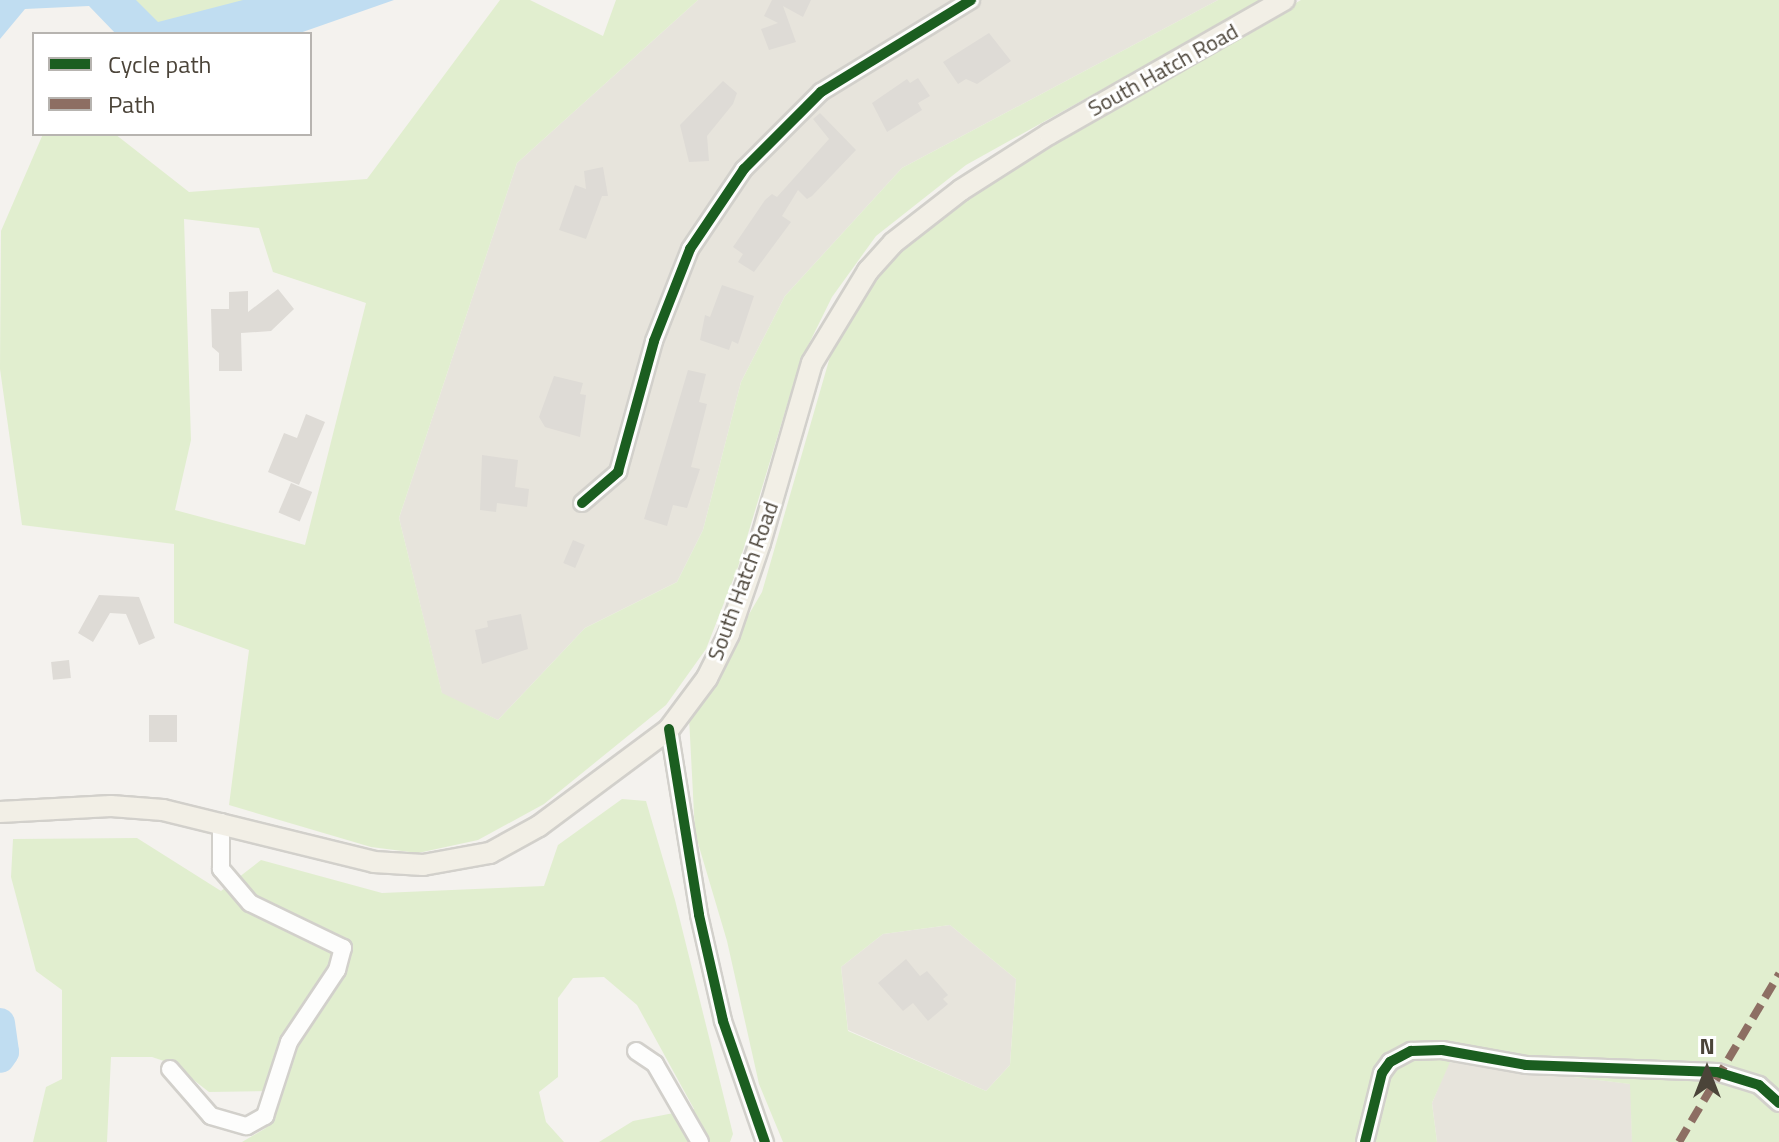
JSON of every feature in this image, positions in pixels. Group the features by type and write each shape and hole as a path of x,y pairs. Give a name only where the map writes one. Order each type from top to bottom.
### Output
{"main road":[{"name":"South Hatch Road","path":"0,812 111,806 221,822 374,862 423,865 490,853 539,826 669,729 707,678 729,634 812,363 868,271 893,243 961,190 1284,0"}],"street":[{"path":"582,503 618,472 654,341 690,249 744,169 821,92 971,0"},
{"path":"669,729 699,915 723,1021 765,1142"},
{"path":"170,1069 211,1116 247,1126 265,1116 289,1042 337,970 343,948 250,903 221,869 221,822"},
{"path":"1365,1142 1382,1073 1390,1062 1411,1051 1442,1050 1526,1065 1717,1072 1750,1081 1779,1103"},
{"path":"636,1051 655,1064 700,1142"}],"shaded area":[{"path":"698,0 1218,0 902,168 785,296 741,382 703,530 677,582 585,628 498,720 442,694 399,518 517,163"},
{"path":"950,925 1016,979 1010,1065 986,1091 848,1030 841,967 883,934"},
{"path":"1449,1062 1631,1084 1632,1142 1437,1142 1432,1103"}],"green space":[{"path":"105,0 334,0 209,32 148,32"},
{"path":"500,0 530,0 603,36 616,0 698,0 517,163 399,518 442,693 498,720 585,628 677,582 703,530 741,382 785,296 902,168 1218,0 1263,0 966,165 876,236 832,297 800,362 738,567 706,649 666,705 544,804 478,840 418,853 371,847 229,805 249,650 174,623 174,544 22,525 0,369 1,231 42,136 118,136 189,192 367,179","holes":["184,219 259,228 273,272 366,303 305,545 175,510 191,440"]},
{"path":"1301,0 1779,0 1779,1142 1632,1142 1630,1084 1450,1062 1432,1103 1437,1142 783,1142 759,1084 727,941 695,833 689,717 762,592 834,343 872,284 920,232 1002,172","holes":["950,925 1016,979 1010,1065 986,1091 848,1031 841,967 883,934"]},
{"path":"622,799 646,801 675,900 733,1134 730,1142 599,1142 633,1121 694,1109 637,1005 604,977 573,978 558,998 558,1077 539,1092 546,1122 564,1142 242,1142 266,1128 276,1091 209,1092 173,1064 152,1057 111,1057 107,1142 33,1142 46,1087 62,1079 62,990 36,971 11,877 13,839 137,838 221,891 261,860 382,893 544,886 558,845"}],"water":[{"path":"0,0 136,0 158,22 243,0 394,0 303,32 114,32 89,6 25,9 0,39"}],"building":[{"path":"772,0 811,0 803,17 783,6 796,42 769,50 761,29 778,23 764,16"},
{"path":"989,33 1011,61 977,84 966,79 958,84 943,62"},
{"path":"918,78 930,96 918,103 922,110 887,132 872,103 907,79 910,83"},
{"path":"723,81 737,93 733,104 707,136 709,161 689,162 680,125"},
{"path":"820,113 856,150 812,196 807,199 798,190 782,216 791,222 754,272 738,262 743,254 733,247 765,200 772,194 777,197 829,139 813,119"},
{"path":"603,167 608,196 602,196 586,239 559,230 575,185 586,189 584,171"},
{"path":"722,285 754,296 738,344 732,341 729,350 700,340 705,315 710,317"},
{"path":"278,289 294,309 271,331 241,333 242,371 219,371 219,353 212,347 211,309 229,309 229,292 248,291 248,312"},
{"path":"688,370 706,374 699,402 707,404 691,467 700,469 687,508 673,505 667,526 644,519"},
{"path":"554,376 583,383 580,394 586,395 580,437 545,427 539,417"},
{"path":"306,414 325,422 299,485 268,472 284,433 297,438"},
{"path":"482,455 518,460 515,487 529,489 527,507 497,503 496,512 480,510"},
{"path":"291,483 312,492 300,521 278,512"},
{"path":"573,540 585,545 575,568 563,563"},
{"path":"99,595 139,597 155,638 139,645 126,614 110,613 93,642 78,633"},
{"path":"521,614 528,649 482,664 475,630 488,627 487,621"},
{"path":"69,660 71,678 53,680 51,662"},
{"path":"149,715 177,715 177,742 149,742"},
{"path":"906,959 920,976 927,971 948,995 943,999 948,1004 928,1021 913,1003 903,1011 878,983"}],"waterway":[{"path":"0,1023 4,1052 0,1058"}],"marked path":[{"path":"1679,1142 1779,974"}],"cycle path":[{"path":"582,503 618,472 654,341 690,249 744,169 821,92 971,0"},
{"path":"669,729 699,915 723,1021 765,1142"},
{"path":"1365,1142 1382,1073 1390,1062 1411,1051 1442,1050 1526,1065 1717,1072 1759,1085 1779,1103"}]}
